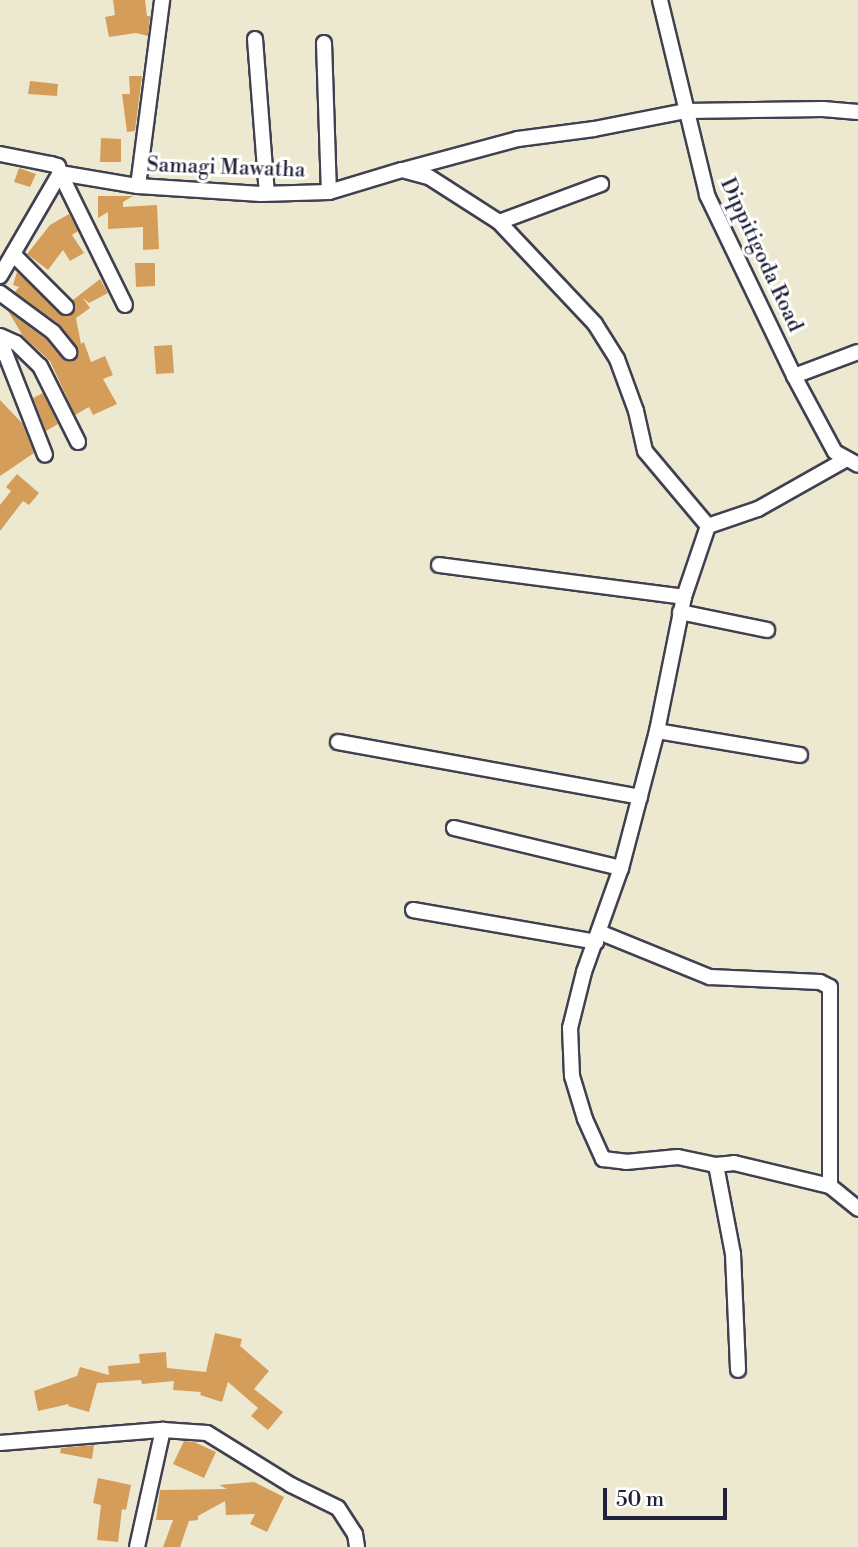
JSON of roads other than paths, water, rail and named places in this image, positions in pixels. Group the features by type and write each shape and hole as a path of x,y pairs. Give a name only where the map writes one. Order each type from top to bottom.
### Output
{"street":[{"path":"138,186 162,0"},
{"name":"Dippitigoda Road","path":"660,0 707,195 794,376 835,452 851,462"},
{"path":"255,39 267,194"},
{"path":"324,43 329,192"},
{"name":"Samagi Mawatha","path":"0,154 58,166 60,173 138,186 267,194 329,192 518,139 594,129 685,110 823,109 858,112"},
{"path":"402,170 429,177 499,222 595,324 617,359 636,411 645,451 708,526"},
{"path":"0,276 60,173"},
{"path":"60,173 125,305"},
{"path":"499,222 601,184"},
{"path":"13,254 66,307"},
{"path":"0,293 53,332 69,352"},
{"path":"0,338 16,342 40,366 78,442"},
{"path":"0,338 45,455"},
{"path":"794,376 858,352"},
{"path":"708,526 758,509 851,462"},
{"path":"708,526 682,605 657,731 621,867 584,972 570,1028 572,1076 585,1119 603,1159 626,1162 678,1157 716,1165 734,1163 830,1186 858,1209"},
{"path":"439,565 682,605 767,630"},
{"path":"657,731 800,755"},
{"path":"338,742 640,797"},
{"path":"454,828 621,867"},
{"path":"413,910 597,937 710,977 820,982 830,987 830,1186"},
{"path":"716,1165 733,1254 738,1370"},
{"path":"137,1547 163,1430"},
{"path":"0,1443 163,1430 207,1433 291,1485 338,1508 355,1534 358,1547"}]}
